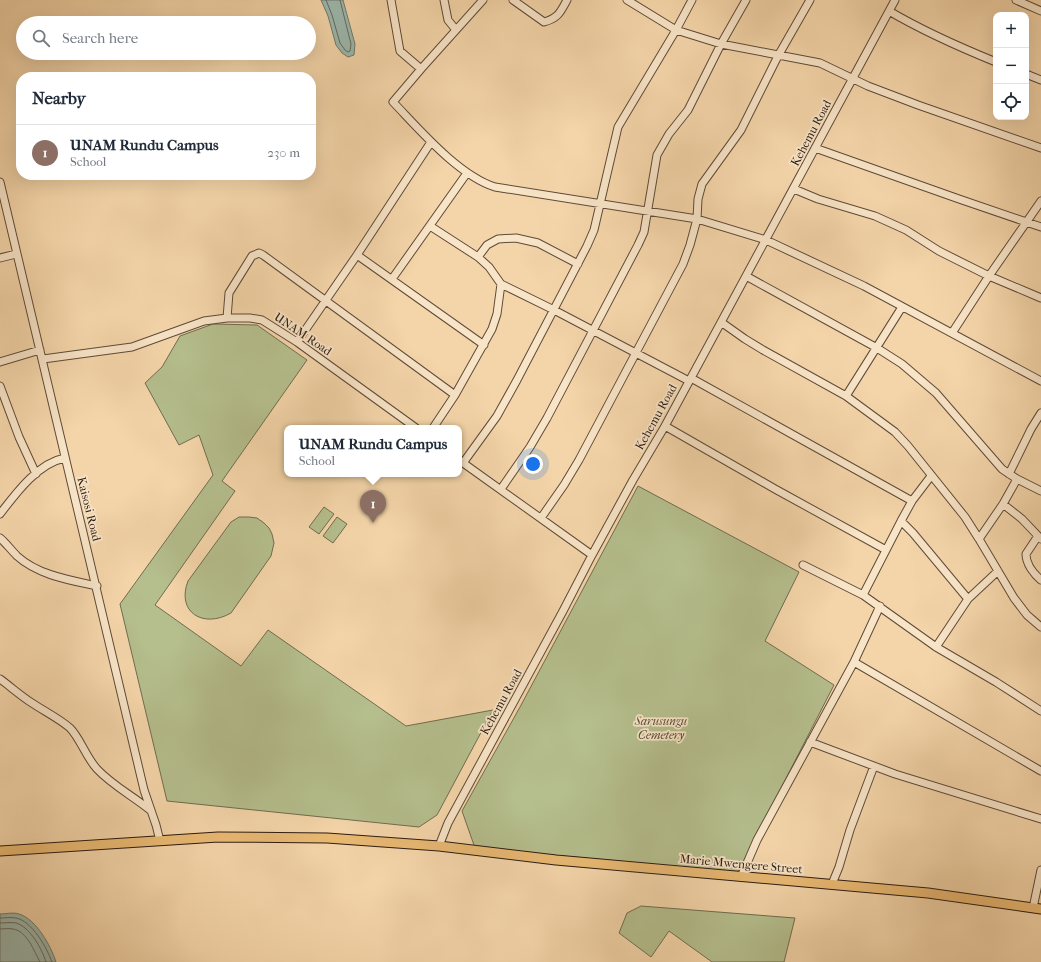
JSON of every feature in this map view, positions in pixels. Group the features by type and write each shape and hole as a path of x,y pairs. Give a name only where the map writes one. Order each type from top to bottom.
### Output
{"main road":[{"name":"Marie Mwengere Street","path":"0,852 218,837 327,838 439,846 556,860 928,893 1037,908"}],"street":[{"path":"391,0 400,51 421,69"},
{"path":"444,0 448,20 456,30"},
{"path":"483,0 392,102 431,142 467,173 482,183 495,187 697,219 766,240 864,286 1041,381"},
{"path":"513,0 544,22 553,20 560,14 567,0"},
{"path":"627,0 676,30 721,44 820,63 868,86 1041,148"},
{"path":"462,460 497,416 578,264 594,230 618,127 676,30 692,0"},
{"path":"501,489 530,447 547,418 638,245 644,232 657,155 669,134 688,110 721,44 746,0"},
{"path":"541,518 579,460 684,264 697,219 698,199 702,184 741,130 778,56 810,0"},
{"name":"Kehemu Road","path":"439,846 448,823 592,555 722,322 895,0"},
{"path":"1016,0 1041,11"},
{"path":"889,11 958,46 993,61"},
{"path":"1029,75 1041,80"},
{"path":"297,342 357,255 431,142"},
{"path":"816,148 1041,227"},
{"path":"392,280 467,173"},
{"name":"Kaisosi Road","path":"0,184 97,586 144,790 160,841"},
{"path":"794,189 875,216 906,230 939,251 989,276 1041,298"},
{"path":"952,333 1041,201"},
{"path":"430,226 478,257 489,267 501,284 690,380 912,501"},
{"path":"478,257 487,245 498,239 516,238 538,243 578,264"},
{"path":"227,318 229,293 252,256 258,253 268,257 456,395"},
{"path":"0,258 16,254"},
{"path":"357,255 484,346"},
{"path":"746,276 902,364 936,393 995,462 1016,479 1041,491"},
{"path":"435,425 456,395 492,329 497,314 501,284"},
{"path":"846,396 902,307"},
{"name":"UNAM Road","path":"43,359 132,346 204,321 227,318 250,318 262,320 297,342 412,425"},
{"path":"722,322 763,350 846,396 895,432 908,446 964,518 979,539 1021,608 1041,627"},
{"path":"0,362 40,350"},
{"path":"0,355 16,357"},
{"path":"0,386 19,437 36,474"},
{"path":"1009,474 1031,429 1041,413"},
{"path":"665,426 775,490 886,550"},
{"path":"0,514 36,474 48,464 65,458"},
{"path":"462,462 592,555"},
{"path":"863,595 912,501 931,476"},
{"path":"979,539 1003,504 1016,479"},
{"path":"1003,504 1022,519 1039,538 1026,554 1026,557 1031,568 1041,580"},
{"path":"901,521 914,533 968,598"},
{"path":"0,538 17,556 33,567 63,579 97,586"},
{"path":"803,565 863,595 936,646 1041,711"},
{"path":"936,646 968,598 998,571"},
{"path":"741,877 757,840 854,662 880,606"},
{"path":"854,662 1041,771"},
{"path":"0,680 70,728 88,757 100,772 125,793 150,810"},
{"path":"810,742 895,774 1041,819"},
{"path":"832,884 874,766"},
{"path":"1037,908 1041,870"}],"green space":[{"path":"213,324 257,325 307,360 222,481 235,491 155,605 241,666 268,630 406,726 493,710 437,815 419,827 167,801 120,604 213,475 199,435 179,445 145,383 162,367 180,336"},
{"name":"Sarusungu Cemetery","path":"638,486 799,572 765,641 834,685 738,872 475,848 462,811 520,707"},
{"path":"324,507 334,514 319,534 309,527"},
{"path":"239,517 257,518 269,528 274,543 271,556 231,613 211,619 194,615 189,609 186,601 185,592 188,581 231,522"},
{"path":"337,517 347,524 333,543 323,536"},
{"path":"641,906 795,918 784,962 712,962 669,931 651,957 619,933 627,913"}],"water":[{"path":"321,0 343,0 355,44 354,55 348,57 342,53 336,45 328,16"},
{"path":"17,913 31,921 47,941 56,962 0,962 0,914"}],"place":[{"name":"UNAM Rundu Campus","path":"373,523"}]}
